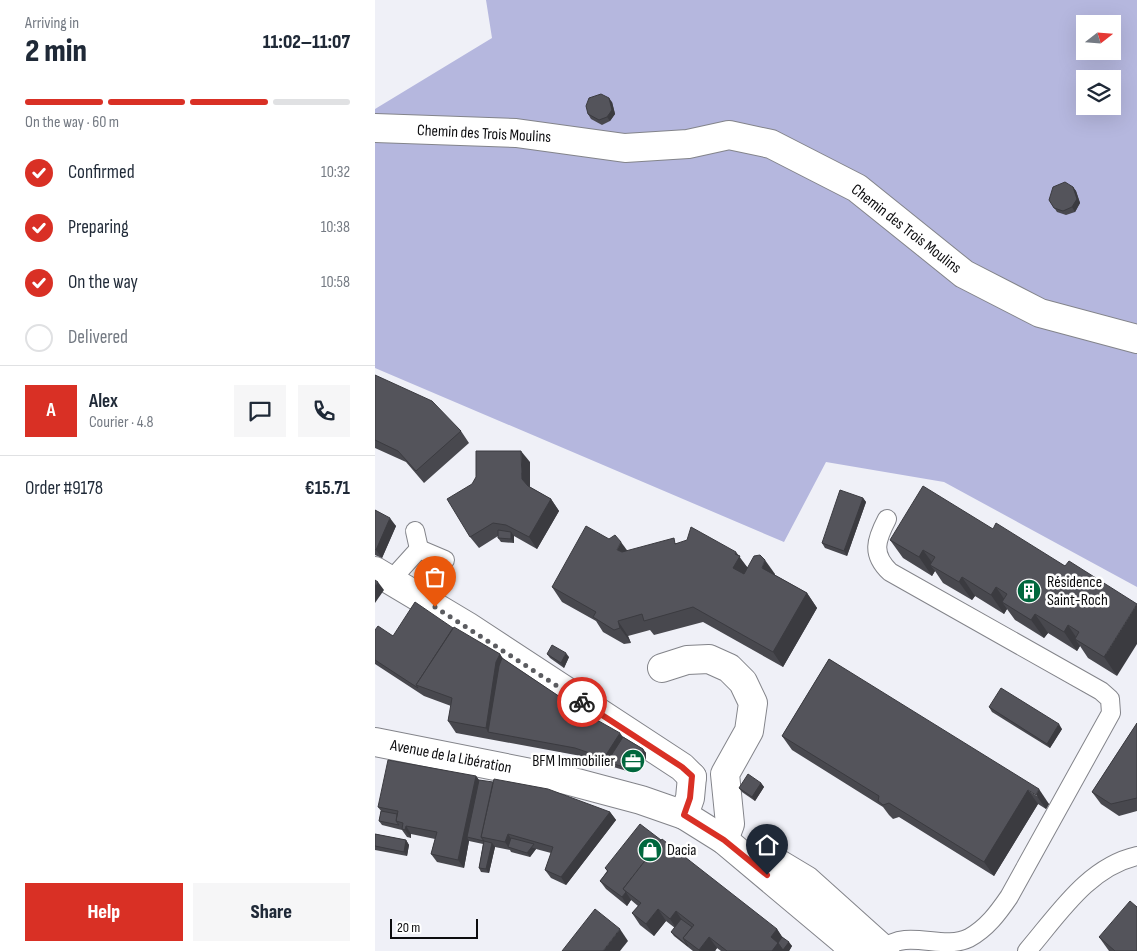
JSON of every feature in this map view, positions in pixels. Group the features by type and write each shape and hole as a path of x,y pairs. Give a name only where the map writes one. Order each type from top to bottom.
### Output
{"street":[{"name":"Chemin des Trois Moulins","path":"375,128 516,133 625,148 688,144 729,135 771,144 857,188 964,274 1040,313 1137,339"},
{"path":"383,576 467,626 682,767 692,776 725,774"},
{"path":"662,668 687,660 709,659 729,668 743,682 753,703 749,731 725,774 730,824 724,840"},
{"name":"Avenue de la Libération","path":"375,742 566,780 641,800 684,815 724,840"},
{"path":"684,815 690,798 692,776"},
{"path":"724,840 771,858 806,880 885,950"},
{"path":"724,840 842,938 853,951"}],"lane":[{"path":"885,950 891,942 899,940 958,946 991,922 1009,897 1111,713 1110,699 1101,691 890,572 881,563 877,547 879,535 887,519"},
{"path":"415,531 419,550"},
{"path":"419,550 445,560"},
{"path":"383,576 419,550"},
{"path":"1027,951 1095,875 1127,858 1137,856"}],"shaded area":[{"path":"486,0 1137,0 1137,587 944,482 826,462 784,542 375,368 375,109 492,38"}],"building":[{"path":"601,94 609,98 612,110 607,117 599,120 588,114 586,106 589,98"},
{"path":"1065,182 1073,187 1077,199 1072,207 1063,211 1054,208 1049,200 1053,187"},
{"path":"375,375 432,401 461,431 416,471 398,451 375,440"},
{"path":"476,451 521,451 522,479 528,486 551,499 529,537 506,525 493,523 470,537 447,499 472,484 476,477"},
{"name":"Résidence Saint-Roch","path":"923,486 993,529 996,523 1065,566 1069,561 1137,604 1104,657 1075,639 1079,632 1068,625 1064,632 1035,614 1031,620 1002,602 1007,594 996,587 991,595 962,577 959,582 930,565 935,557 923,550 919,557 890,540"},
{"path":"840,490 863,498 844,551 822,543"},
{"path":"375,510 390,518 376,550 375,549"},
{"path":"586,526 609,539 615,535 621,542 617,550 622,552 674,538 675,544 687,540 691,527 736,552 735,554 740,556 733,568 744,574 754,556 760,555 765,560 762,568 807,593 773,652 693,607 644,621 642,614 618,621 620,628 614,630 593,617 596,612 552,587"},
{"path":"498,530 511,532 511,539 498,538"},
{"path":"415,602 453,628 416,685 418,688 375,660 375,630 378,626 393,636"},
{"path":"454,627 500,654 496,662 486,728 448,721 452,698 416,685"},
{"path":"552,645 566,653 561,663 547,654"},
{"path":"502,658 581,711 620,733 604,758 575,748 488,732"},
{"path":"829,659 1039,789 1036,795 1028,790 984,862 889,803 883,805 878,801 879,796 782,736"},
{"path":"1001,688 1059,724 1047,744 989,707"},
{"path":"1137,723 1137,798 1111,804 1092,792"},
{"path":"623,737 643,749 640,764 631,769 607,762"},
{"path":"388,760 476,776 458,860 431,854 437,832 406,826 405,830 402,829 403,823 396,821 398,811 378,807"},
{"path":"748,774 761,783 752,797 739,788"},
{"path":"494,779 548,789 610,812 561,877 545,870 553,847 508,834 505,842 481,837"},
{"path":"479,780 493,782 481,837 484,841 467,837"},
{"path":"381,811 397,814 396,821 399,825 379,821"},
{"path":"640,824 661,840 623,889 626,892 622,897 600,881 608,871 605,868"},
{"path":"375,834 406,840 404,852 375,846"},
{"path":"511,838 534,844 527,853 508,847"},
{"path":"662,839 777,929 771,937 778,943 772,951 727,951 709,937 699,950 683,938 694,925 676,911 670,919 658,909 646,924 632,913 641,903 623,889"},
{"path":"484,841 492,843 486,869 479,868"},
{"path":"1130,901 1137,907 1137,951 1115,951 1099,937"},
{"path":"595,909 620,929 603,951 562,951"},
{"path":"681,919 692,927 683,938 688,946 671,932"},
{"path":"782,937 789,942 783,950 778,943"}],"way so far":[{"path":"435,607 582,702"}],"place":[{"name":"Résidence Saint-Roch","path":"1029,591"},
{"name":"BFM Immobilier","path":"633,761"},
{"name":"Dacia","path":"650,850"}],"route":[{"path":"582,702 682,767 692,776 690,798 684,815 724,840 767,875"}]}
